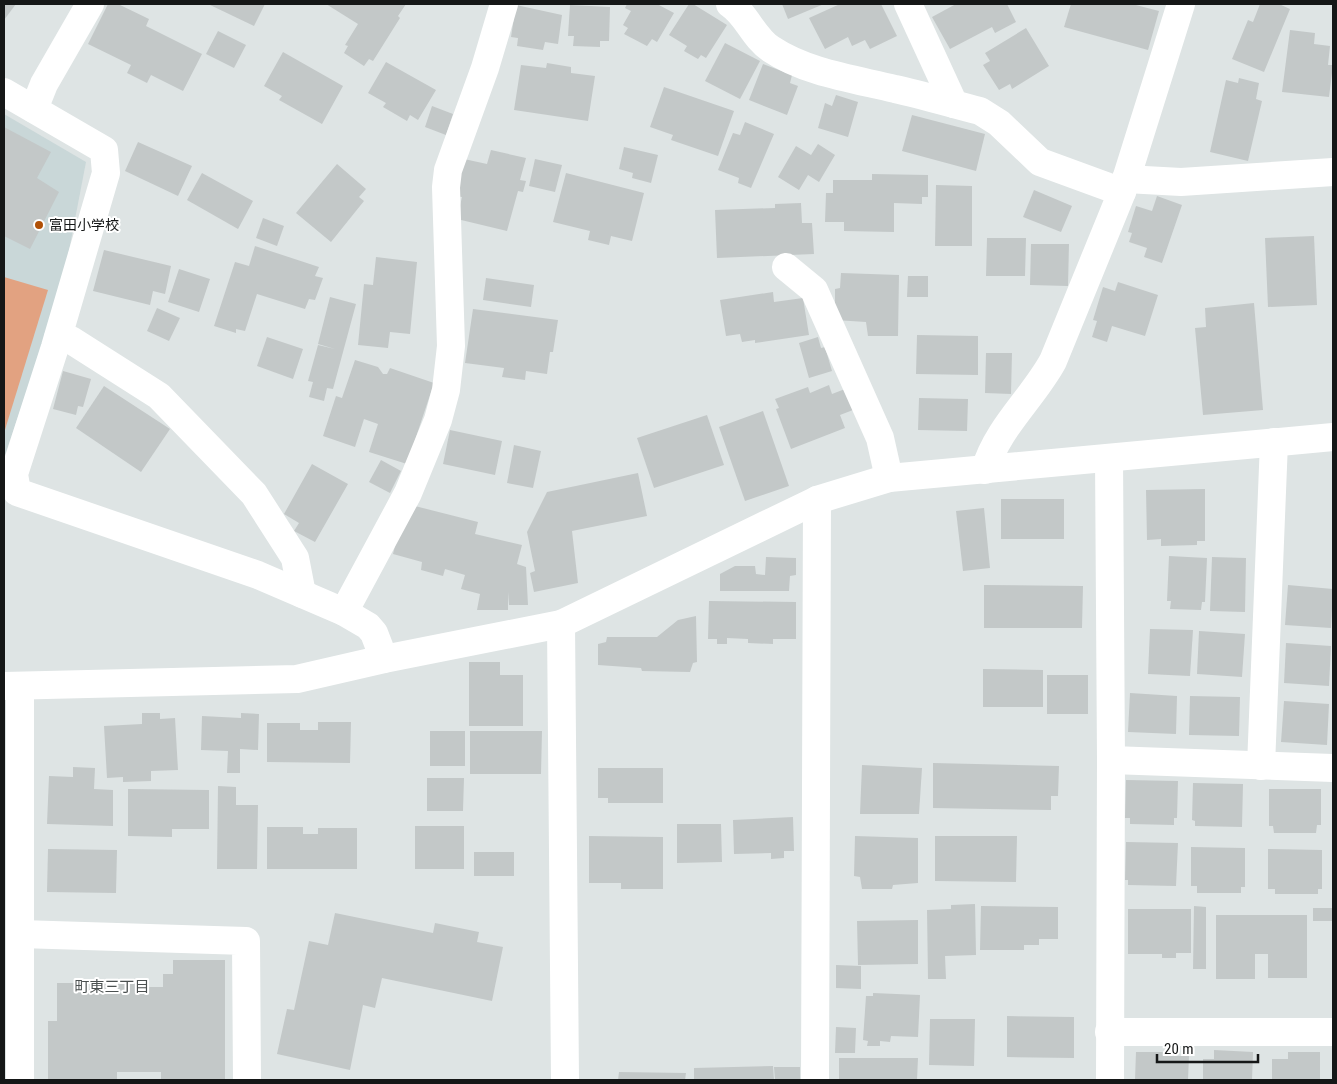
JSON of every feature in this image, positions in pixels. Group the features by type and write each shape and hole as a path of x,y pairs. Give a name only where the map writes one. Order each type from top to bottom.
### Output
{"street":[{"path":"34,109 44,84 90,4"},
{"path":"344,612 408,493 438,420 446,390 451,346 446,196 448,170 485,68 504,4"},
{"path":"730,4 738,9 750,28 770,49 800,63 844,78 980,111 999,123 1040,162 1124,185 1333,172"},
{"path":"908,4 954,104"},
{"path":"986,470 990,455 999,438 1043,379 1053,361 1124,185 1181,4"},
{"path":"4,92 104,150 106,173 58,338 14,474 17,492 258,575 344,612 368,626 374,633 384,658"},
{"path":"786,267 814,290 880,438 889,478"},
{"path":"58,338 71,340 159,396 217,454 254,494 295,558 302,594"},
{"path":"20,1080 20,934 12,686 297,679 384,658 561,624 817,500 889,478 1333,437"},
{"path":"1261,766 1274,442"},
{"path":"1108,458 1111,760 1110,1080"},
{"path":"815,1080 817,500"},
{"path":"561,624 565,1080"},
{"path":"1111,760 1333,768"},
{"path":"20,934 246,941 248,1080"},
{"path":"1110,1032 1333,1032"}],"shaded area":[{"name":"富田小学校","path":"4,114 86,162 62,287 4,458"},
{"path":"4,277 48,290 4,433"}],"building":[{"path":"4,4 16,4 4,20"},
{"path":"108,4 118,4 149,19 146,26 202,54 183,91 151,75 147,83 127,73 131,65 88,44"},
{"path":"208,4 265,4 254,26"},
{"path":"326,4 406,4 398,16 400,18 373,61 369,59 364,66 344,53 348,46 345,45 358,24"},
{"path":"627,4 657,4 674,13 657,42 652,39 647,46 624,34 628,28 623,25 631,11 625,8"},
{"path":"689,4 693,4 727,25 706,58 701,55 698,59 684,51 687,46 669,35"},
{"path":"782,4 824,4 788,19"},
{"path":"840,4 881,4 897,36 870,49 865,40 852,46 848,37 825,49 809,18"},
{"path":"956,4 1007,4 1016,22 995,33 992,27 950,49 932,17"},
{"path":"1071,4 1132,4 1159,11 1148,50 1064,27"},
{"path":"1260,4 1279,4 1290,9 1264,72 1232,59 1248,20 1253,22"},
{"path":"516,5 562,15 558,44 545,42 543,50 517,46 518,38 511,37"},
{"path":"570,5 610,7 609,41 600,41 600,47 573,46 574,36 568,36"},
{"path":"1026,28 1049,66 1012,89 1010,84 999,90 983,65 990,61 985,53"},
{"path":"1290,30 1315,33 1314,44 1330,46 1328,65 1333,65 1329,97 1282,92"},
{"path":"218,31 246,45 234,68 206,54"},
{"path":"725,43 760,61 740,99 705,81"},
{"path":"283,52 343,86 322,124 279,100 282,96 264,86"},
{"path":"386,62 436,90 418,120 410,115 407,121 383,107 386,103 368,93"},
{"path":"547,63 571,67 571,73 595,76 588,121 514,110 521,65 546,68"},
{"path":"763,64 792,75 790,83 798,86 787,115 749,100"},
{"path":"1239,78 1259,83 1256,99 1262,101 1248,161 1210,152 1226,80 1238,83"},
{"path":"664,87 734,111 718,156 671,140 673,135 650,127"},
{"path":"836,95 858,102 848,137 818,128 825,103 832,106"},
{"path":"432,106 453,114 446,135 425,127"},
{"path":"912,115 985,134 976,171 902,151"},
{"path":"745,122 774,134 751,188 738,183 739,178 718,170 733,133 740,135"},
{"path":"4,127 51,152 37,178 59,192 30,249 4,236"},
{"path":"138,142 192,166 178,196 125,171"},
{"path":"818,144 835,155 819,182 808,175 799,190 778,177 796,146 811,155"},
{"path":"624,147 658,155 651,183 632,178 633,173 619,169"},
{"path":"491,150 526,158 520,180 526,181 523,192 518,191 507,231 457,219 462,197 455,196 464,159 487,164"},
{"path":"535,159 562,165 555,192 529,186"},
{"path":"337,164 366,189 359,197 364,201 331,242 296,213"},
{"path":"202,173 253,201 238,229 187,200"},
{"path":"566,173 644,193 632,241 611,236 609,245 588,240 590,231 553,222"},
{"path":"872,174 928,175 928,197 922,197 922,204 894,203 894,232 844,231 844,222 825,222 826,193 833,193 833,180 872,180"},
{"path":"936,185 972,186 972,246 935,246"},
{"path":"1034,190 1072,206 1061,232 1023,217"},
{"path":"1157,196 1182,205 1162,263 1144,257 1147,248 1129,242 1132,233 1128,232 1136,206 1152,211"},
{"path":"801,203 802,223 812,223 814,254 717,258 715,210 775,208 775,204"},
{"path":"263,218 284,226 277,246 256,238"},
{"path":"1314,236 1317,305 1268,307 1265,238"},
{"path":"987,238 1026,238 1025,276 986,276"},
{"path":"1031,244 1069,244 1068,286 1030,285"},
{"path":"255,246 319,267 315,276 323,278 315,300 309,299 305,309 257,294 245,331 236,329 236,333 214,326 235,262 249,266"},
{"path":"104,250 171,266 165,294 153,291 150,305 93,291"},
{"path":"376,257 417,262 410,334 390,332 388,348 358,345 364,284 373,285"},
{"path":"179,269 210,279 199,312 168,302"},
{"path":"841,273 899,275 898,336 868,336 866,322 835,320 835,289 840,288"},
{"path":"908,276 928,276 928,297 907,297"},
{"path":"486,278 534,285 531,307 483,300"},
{"path":"1118,282 1158,295 1145,336 1112,326 1107,342 1092,337 1097,321 1093,320 1103,287 1115,291"},
{"path":"773,292 774,302 803,298 809,335 755,343 755,340 742,342 740,334 726,336 720,300"},
{"path":"330,297 356,304 333,389 327,388 324,401 309,397 313,382 308,381 318,345 335,349 318,344"},
{"path":"1254,303 1263,410 1203,415 1195,328 1206,327 1205,308"},
{"path":"157,308 180,318 169,341 147,331"},
{"path":"473,309 558,320 547,374 526,371 525,380 502,377 504,368 465,363"},
{"path":"917,335 978,336 978,375 916,374"},
{"path":"267,337 303,349 293,379 257,366"},
{"path":"818,337 821,348 825,347 832,371 809,378 799,343"},
{"path":"986,353 1012,353 1011,394 985,393"},
{"path":"355,360 378,367 383,374 387,374 390,368 434,383 407,464 369,452 378,424 364,419 355,447 323,436 336,396 342,398"},
{"path":"63,371 91,379 83,407 78,406 76,415 53,409"},
{"path":"829,385 832,394 845,389 853,410 840,415 845,428 791,449 776,409 779,408 775,399 808,387 810,393"},
{"path":"104,386 170,429 141,472 76,428"},
{"path":"919,398 968,399 967,431 918,430"},
{"path":"763,411 789,486 745,501 719,427"},
{"path":"707,415 724,465 654,488 637,438"},
{"path":"450,430 502,441 495,475 443,464"},
{"path":"514,445 541,451 533,488 507,483"},
{"path":"381,460 401,471 390,493 369,482"},
{"path":"312,464 348,484 315,542 294,531 299,523 284,514"},
{"path":"638,473 647,516 572,531 578,583 534,592 530,573 535,571 527,532 547,492"},
{"path":"1205,489 1205,541 1197,541 1197,545 1161,546 1161,539 1147,540 1146,490"},
{"path":"1001,499 1064,499 1064,539 1001,539"},
{"path":"411,505 478,522 475,534 522,545 517,564 526,567 528,605 509,605 508,592 508,610 477,610 480,594 461,589 465,575 445,569 443,576 421,570 422,562 393,554 401,522"},
{"path":"984,508 990,568 963,571 956,511"},
{"path":"1169,556 1207,558 1205,602 1202,602 1201,610 1170,609 1171,601 1167,601"},
{"path":"766,557 796,558 796,575 790,576 789,591 720,591 720,574 735,566 755,566 756,574 765,575"},
{"path":"1212,557 1246,558 1245,612 1210,611"},
{"path":"984,585 1083,586 1082,628 984,628"},
{"path":"1288,585 1333,589 1331,628 1285,625"},
{"path":"709,601 796,602 796,639 773,639 773,644 748,643 748,639 727,638 727,644 717,644 717,639 708,639"},
{"path":"696,616 697,662 693,663 690,672 642,671 641,668 598,665 598,644 606,642 607,637 657,637 678,620"},
{"path":"1150,629 1193,630 1190,676 1148,674"},
{"path":"1199,631 1245,634 1242,677 1197,674"},
{"path":"1286,643 1331,646 1329,686 1284,683"},
{"path":"469,662 500,662 500,675 523,675 523,726 469,726"},
{"path":"983,669 1043,670 1043,707 983,707"},
{"path":"1047,675 1088,675 1088,714 1047,714"},
{"path":"1130,693 1177,696 1176,734 1128,732"},
{"path":"1190,696 1240,697 1239,736 1189,735"},
{"path":"1284,701 1329,704 1327,745 1281,742"},
{"path":"142,713 160,713 160,719 175,718 178,770 151,771 151,781 123,782 123,777 107,778 104,726 142,724"},
{"path":"241,713 259,714 258,750 240,749 240,773 227,773 228,751 201,750 202,716 241,718"},
{"path":"318,722 351,722 350,763 267,762 267,723 300,723 300,730 318,730"},
{"path":"430,731 465,731 465,766 430,766"},
{"path":"470,731 542,731 541,774 470,774"},
{"path":"933,763 1059,766 1058,796 1051,796 1051,810 933,808"},
{"path":"862,765 922,768 919,814 860,814"},
{"path":"73,767 95,768 94,789 113,790 113,826 47,824 49,776 73,777"},
{"path":"598,768 663,768 663,803 608,803 608,798 598,798"},
{"path":"427,778 464,778 463,811 427,811"},
{"path":"1126,780 1178,781 1177,818 1174,818 1174,825 1130,824 1130,818 1125,818"},
{"path":"1193,783 1243,784 1242,827 1195,826 1195,821 1192,820"},
{"path":"218,786 236,787 236,805 258,805 257,869 217,869"},
{"path":"128,789 209,790 209,829 172,829 172,837 128,836"},
{"path":"1269,789 1321,789 1321,825 1317,825 1316,833 1274,833 1273,826 1269,826"},
{"path":"793,817 794,851 784,851 784,858 771,859 771,853 734,854 733,820"},
{"path":"677,824 721,824 722,862 677,863"},
{"path":"415,826 464,826 464,869 415,869"},
{"path":"267,827 303,827 303,834 318,834 318,828 357,828 357,869 267,869"},
{"path":"589,836 663,837 663,889 621,889 621,883 589,883"},
{"path":"855,836 918,838 918,883 893,885 892,889 862,889 860,877 854,876"},
{"path":"935,836 1017,836 1016,882 935,881"},
{"path":"1126,842 1178,843 1176,886 1128,885 1128,880 1125,880"},
{"path":"1191,847 1245,848 1245,887 1241,887 1241,893 1197,893 1197,886 1191,886"},
{"path":"48,849 117,850 116,893 47,892"},
{"path":"1268,849 1322,850 1322,889 1318,889 1318,894 1275,894 1275,889 1268,889"},
{"path":"474,852 514,852 514,876 474,876"},
{"path":"975,904 976,955 945,956 946,979 928,979 927,910 951,909 951,905"},
{"path":"981,906 1058,907 1058,939 1039,939 1039,945 1024,945 1024,950 980,950"},
{"path":"1194,906 1206,907 1206,969 1193,969"},
{"path":"1313,908 1333,908 1333,921 1313,921"},
{"path":"1128,909 1191,909 1191,953 1176,953 1176,958 1162,958 1162,954 1128,954"},
{"path":"335,913 433,933 435,923 479,932 477,942 503,947 492,1001 382,978 375,1008 363,1005 350,1070 277,1054 287,1009 294,1010 309,941 328,945"},
{"path":"1216,915 1307,915 1307,978 1268,978 1268,954 1255,954 1255,979 1216,979"},
{"path":"918,920 918,964 858,965 857,921"},
{"path":"173,960 225,960 225,1080 161,1080 161,1072 117,1072 117,1080 48,1080 48,1021 57,1021 57,983 146,983 146,987 163,987 163,974 173,974"},
{"path":"836,965 861,966 861,989 836,988"},
{"path":"873,993 920,995 918,1037 891,1036 890,1042 880,1041 880,1046 867,1046 868,1041 863,1040 866,996 873,996"},
{"path":"1007,1016 1074,1017 1074,1058 1007,1057"},
{"path":"930,1019 975,1019 974,1066 929,1065"},
{"path":"836,1027 856,1028 855,1053 835,1053"},
{"path":"1214,1050 1253,1052 1252,1080 1203,1080 1203,1059 1214,1059"},
{"path":"1136,1052 1169,1052 1169,1056 1189,1056 1188,1080 1135,1080"},
{"path":"1288,1052 1320,1052 1320,1080 1272,1080 1272,1059 1288,1059"},
{"path":"839,1058 918,1058 917,1080 839,1080"},
{"path":"773,1066 774,1080 694,1080 694,1068"},
{"path":"774,1067 800,1067 800,1080 775,1080"},
{"path":"619,1072 686,1073 685,1080 618,1080"}],"place":[{"name":"富田小学校","path":"39,225"}],"district":[{"name":"町東三丁目","path":"112,987"}]}
